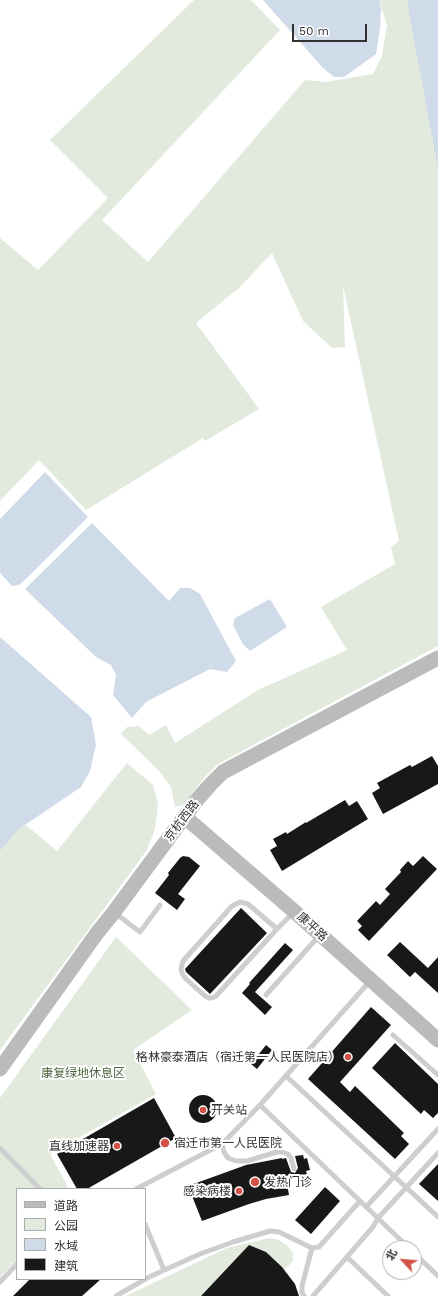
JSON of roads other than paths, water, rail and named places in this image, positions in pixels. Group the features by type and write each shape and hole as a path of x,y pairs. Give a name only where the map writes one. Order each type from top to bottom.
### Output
{"street":[{"name":"京杭西路","path":"0,1069 97,933 210,785 223,772 438,658"},
{"name":"康平路","path":"185,817 320,934 438,1040"}],"lane":[{"path":"277,929 248,904 240,902 232,906 182,960 182,973 185,978 205,996 212,998 216,996 277,929 295,912"},
{"path":"114,912 140,932 160,905"},
{"path":"266,995 320,934"},
{"path":"138,1188 222,1144 260,1105 371,980"},
{"path":"394,1035 438,1075"},
{"path":"286,1076 438,1216"},
{"path":"260,1105 401,1240"},
{"path":"366,1206 438,1129"},
{"path":"222,1144 224,1152 228,1158 236,1161 247,1161 277,1152 288,1154 291,1158 294,1169"},
{"path":"0,1148 39,1188"},
{"path":"313,1296 373,1227 378,1218 438,1153"},
{"path":"146,1279 200,1254 270,1231 279,1232 312,1248 320,1247 360,1201"},
{"path":"146,1226 164,1270"},
{"path":"304,1296 302,1293 302,1286 312,1248"},
{"path":"347,1257 388,1296"},
{"path":"422,1261 438,1276"},
{"path":"0,1282 16,1265"},
{"path":"116,1296 144,1280"}],"water":[{"path":"263,0 379,0 381,8 380,28 376,54 344,77 334,77 323,68"},
{"path":"408,0 438,0 438,168 409,13"},
{"path":"45,472 88,517 27,578 19,585 12,586 0,573 0,519"},
{"path":"92,523 169,601 180,588 190,588 200,594 236,661 227,672 210,669 146,702 132,718 113,695 116,675 111,665 96,657 25,589"},
{"path":"270,599 287,627 250,651 243,644 233,625 235,618"},
{"path":"0,637 91,717 96,745 90,771 81,787 19,829 0,851"}],"place":[{"name":"格林豪泰酒店（宿迁第一人民医院店）","path":"348,1057"},
{"name":"开关站","path":"203,1110"},
{"name":"宿迁市第一人民医院","path":"165,1143"},
{"name":"直线加速器","path":"117,1146"},
{"name":"发热门诊","path":"255,1182"},
{"name":"感染病楼","path":"239,1191"}],"park label":[{"name":"康复绿地休息区","path":"83,1073"}]}
